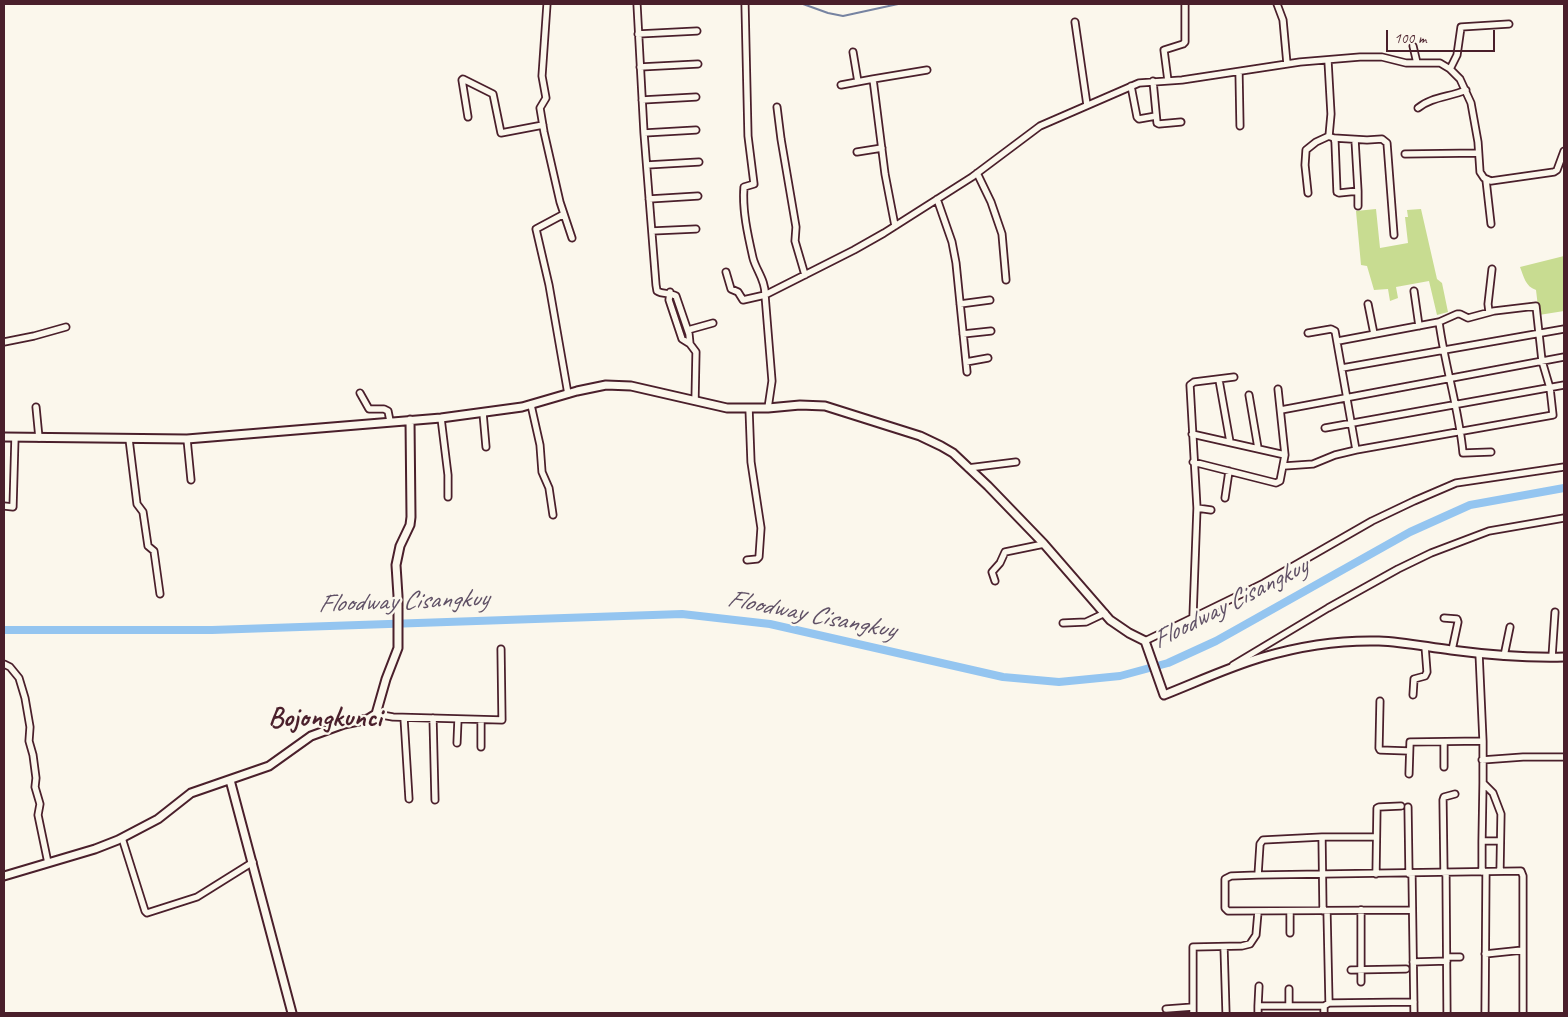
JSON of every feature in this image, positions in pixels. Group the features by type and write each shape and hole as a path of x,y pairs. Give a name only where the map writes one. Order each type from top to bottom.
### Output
{"street":[{"path":"547,4 542,76 546,98 540,106 564,214 572,238"},
{"path":"637,4 644,133 657,291 660,293 670,292 677,297 688,330 690,344"},
{"path":"744,4 748,136 754,184 744,187 744,198 747,233 754,261 765,288 772,381 768,408"},
{"path":"1277,4 1283,20 1287,64"},
{"path":"1168,80 1164,50 1185,42 1185,5"},
{"path":"1075,22 1087,105"},
{"path":"1450,69 1457,55 1461,27 1509,24"},
{"path":"638,34 697,31"},
{"path":"1413,46 1417,63"},
{"path":"854,52 858,82"},
{"path":"726,272 731,289 738,292 743,300 765,295 854,250 895,226 977,173 1035,129 1131,86 1153,81 1239,72 1287,64 1375,57 1400,62 1440,63 1450,69 1460,79 1466,90 1474,119 1480,172 1486,180 1492,224"},
{"path":"1328,61 1331,137 1336,150 1337,192 1358,191"},
{"path":"640,67 698,64"},
{"path":"841,86 927,70"},
{"path":"1239,72 1240,126"},
{"path":"468,117 463,79 493,94 501,133 543,125"},
{"path":"873,79 885,174 895,226"},
{"path":"1153,81 1156,122 1159,124 1181,122"},
{"path":"1131,86 1137,117 1142,119 1156,116"},
{"path":"1418,108 1428,101 1466,90"},
{"path":"642,100 696,96"},
{"path":"777,107 796,227 794,242 804,275"},
{"path":"644,133 696,130"},
{"path":"1308,193 1304,165 1306,150 1316,142 1331,137 1355,140 1382,139 1387,143 1394,236"},
{"path":"1355,140 1358,206"},
{"path":"857,152 882,148"},
{"path":"1486,180 1491,181 1554,172 1557,170 1564,151"},
{"path":"1405,154 1478,153"},
{"path":"647,165 699,162"},
{"path":"977,173 991,202 1002,234 1006,280"},
{"path":"649,199 698,196"},
{"path":"937,199 952,242 956,263 967,372"},
{"path":"564,214 536,230 568,394"},
{"path":"652,231 696,229"},
{"path":"1490,312 1488,304 1492,269"},
{"path":"1414,291 1419,326"},
{"path":"670,292 669,300 682,339 690,344 696,352 695,401"},
{"path":"960,304 990,300"},
{"path":"1368,304 1374,334"},
{"path":"1284,466 1314,464 1335,455 1356,450 1461,430 1552,416 1553,414 1550,388 1542,361 1536,306 1490,312 1468,318 1457,314 1439,322 1338,341"},
{"path":"1439,322 1443,350 1451,378 1461,430 1464,454 1491,452"},
{"path":"688,330 713,323"},
{"path":"4,342 66,327"},
{"path":"1308,333 1333,329 1338,341 1356,450"},
{"path":"1342,368 1564,329"},
{"path":"963,334 991,331"},
{"path":"1281,410 1347,396 1403,388 1564,357"},
{"path":"966,362 988,358"},
{"path":"1193,616 1196,508 1190,385 1194,382 1234,377"},
{"path":"1219,380 1230,442"},
{"path":"4,437 187,439 441,418 531,406 568,394 606,385 622,385 727,408 768,408 800,404 837,409 936,442 953,454 1044,544 1104,614 1146,644 1164,695 1264,656 1326,644 1379,641 1504,656 1564,657"},
{"path":"1325,428 1564,385"},
{"path":"1193,462 1276,483 1280,481 1285,455 1278,389"},
{"path":"360,394 369,409 384,409 388,411 390,421"},
{"path":"1249,394 1258,448"},
{"path":"531,406 540,445 542,472 549,488 553,515"},
{"path":"36,408 40,438"},
{"path":"747,560 759,557 761,528 751,462 749,408"},
{"path":"484,413 486,447"},
{"path":"441,418 448,475 448,497"},
{"path":"4,876 95,849 122,838 158,818 191,793 255,772 275,763 310,736 344,724 368,720 376,714 386,679 398,648 396,566 400,546 410,525 411,517 410,420"},
{"path":"1192,434 1285,455"},
{"path":"4,506 13,507 15,438"},
{"path":"129,439 137,504 143,512 148,546 154,551 160,594"},
{"path":"187,439 191,480"},
{"path":"968,468 1016,462"},
{"path":"1146,644 1193,616 1264,583 1372,521 1414,500 1456,484 1564,467"},
{"path":"1225,498 1229,471"},
{"path":"1196,508 1211,510"},
{"path":"1224,670 1328,608 1430,553 1489,531 1564,518"},
{"path":"996,581 992,572 1000,563 1005,552 1044,544"},
{"path":"1552,657 1555,612"},
{"path":"1063,624 1086,622 1104,614"},
{"path":"1444,618 1456,619 1458,622 1452,650"},
{"path":"1504,656 1510,627"},
{"path":"1413,695 1414,679 1425,676 1427,672 1424,646"},
{"path":"376,714 404,718 502,720 501,649"},
{"path":"1479,653 1483,741 1482,842 1486,954 1485,1013"},
{"path":"4,664 10,667 19,678 26,698 30,727 29,741 36,778 35,787 40,804 38,815 48,863"},
{"path":"1380,701 1380,750 1410,751"},
{"path":"404,718 409,799"},
{"path":"432,718 435,800"},
{"path":"457,743 458,719"},
{"path":"481,720 481,747"},
{"path":"1409,774 1410,742 1483,741"},
{"path":"1444,742 1444,767"},
{"path":"1482,760 1523,756 1564,757"},
{"path":"230,780 292,1013"},
{"path":"1482,783 1493,793 1500,806 1500,871"},
{"path":"1447,1013 1442,800 1444,797 1455,794"},
{"path":"1376,874 1377,808 1379,806 1401,806"},
{"path":"1408,806 1414,1013"},
{"path":"1322,837 1325,911 1326,1004 1324,1013"},
{"path":"1258,874 1260,844 1263,840 1376,837"},
{"path":"122,838 147,913 197,897 253,862"},
{"path":"1482,842 1500,841"},
{"path":"1412,910 1258,912 1226,910 1225,879 1231,876 1258,874 1410,874 1519,871 1522,874 1523,1013"},
{"path":"1361,910 1361,982"},
{"path":"1290,911 1290,933"},
{"path":"1166,1009 1193,1010 1193,947 1224,947 1250,944 1256,935 1258,912"},
{"path":"1224,947 1226,1013"},
{"path":"1486,954 1523,950"},
{"path":"1413,962 1460,957"},
{"path":"1351,970 1406,969"},
{"path":"1258,1013 1259,986"},
{"path":"1289,989 1289,1006"},
{"path":"1258,1006 1414,1002"}],"green space":[{"path":"1376,209 1380,248 1408,243 1405,217 1408,217 1407,210 1421,209 1437,279 1442,283 1448,312 1437,315 1429,281 1396,287 1398,298 1390,301 1388,289 1374,290 1367,266 1361,265 1356,211"},
{"path":"1564,256 1564,311 1539,315 1536,290 1527,284 1520,267"}],"waterway":[{"path":"803,4 843,16 898,4"},
{"name":"Floodway Cisangkuy","path":"4,630 212,630 682,614 770,624 1003,677 1059,682 1120,676 1168,663 1216,641 1410,532 1470,505 1564,488"}],"district":[{"name":"Bojongkunci","path":"325,719"}]}
